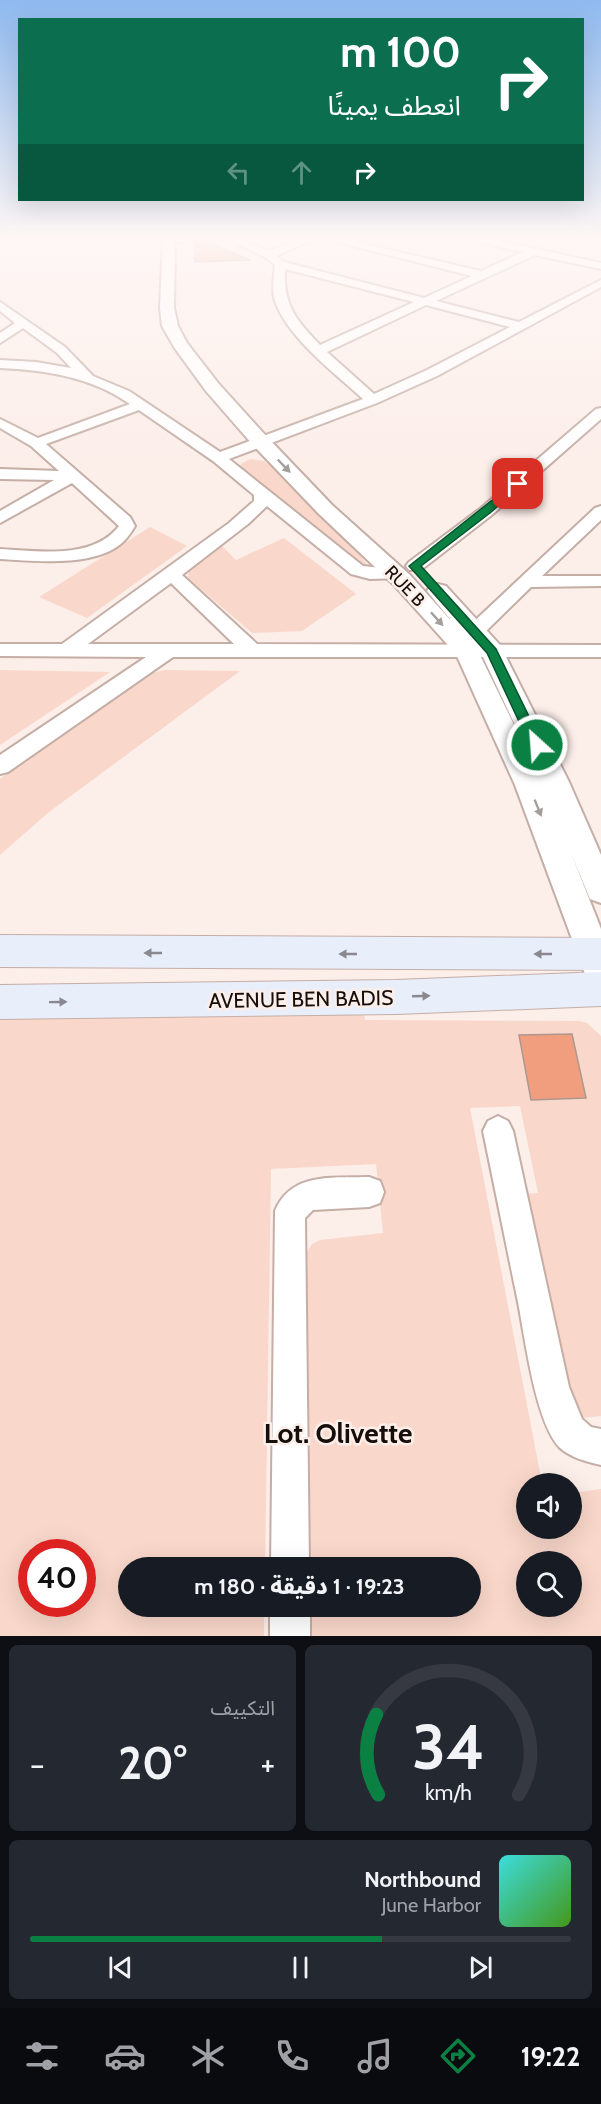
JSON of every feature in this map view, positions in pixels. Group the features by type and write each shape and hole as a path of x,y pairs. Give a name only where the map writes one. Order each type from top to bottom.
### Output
{"main road":[{"name":"AVENUE BEN BADIS","path":"0,951 599,961"},
{"name":"AVENUE BEN BADIS","path":"0,1002 396,998 601,989"}],"street":[{"path":"13,315 61,350 88,378"},
{"name":"RUE B","path":"168,315 170,326 212,387 268,439 325,509 405,570 471,641 599,961"},
{"path":"290,315 320,350 372,400"},
{"path":"320,350 394,315"},
{"path":"482,315 521,326"},
{"path":"218,458 372,400 432,373 541,315"},
{"path":"0,339 23,323"},
{"path":"0,364 47,367 72,372 124,394 218,458 357,570 370,574 405,570 487,511 594,426 601,412"},
{"path":"36,443 141,405"},
{"path":"0,423 36,443 72,477 124,520 127,526 125,532 108,544 75,556 0,554"},
{"path":"7,474 72,477"},
{"path":"7,474 39,493"},
{"path":"0,518 39,493 72,477"},
{"path":"66,650 172,575 255,509 262,502 262,495"},
{"path":"0,650 252,650 471,641 601,511"},
{"path":"172,575 252,650"},
{"path":"529,582 601,582"},
{"name":"RUE B","path":"471,641 492,651 555,782 601,890"},
{"path":"0,766 169,650"},
{"path":"492,651 601,651"},
{"path":"498,1131 544,1350 559,1405 567,1428 578,1440 601,1447"},
{"path":"290,1557 290,1211 307,1195 369,1192"},
{"path":"290,1617 290,1636"}],"shaded area":[{"path":"251,459 264,461 273,468 357,551 370,569 365,568 240,467 242,463"},
{"path":"150,527 187,546 87,618 39,597"},
{"path":"284,538 356,594 302,631 252,633 188,578 189,569 222,546 236,560"},
{"path":"0,670 110,672 0,745"},
{"path":"165,670 240,671 49,812 0,855 0,779 138,681 152,673"},
{"path":"362,998 365,1020 579,1021 587,1023 601,1036 601,1416 582,1418 572,1408 520,1194 538,1193 520,1106 470,1108 540,1473 516,1473 516,1539 582,1539 582,1492 601,1489 601,1636 304,1636 304,1617 481,1617 481,1557 303,1557 302,1259 312,1244 320,1240 383,1233 376,1164 271,1169 265,1557 118,1557 118,1617 264,1617 264,1636 0,1636 0,1019 336,1015"}],"building":[{"path":"572,1034 586,1098 531,1100 519,1035"}],"district":[{"name":"Lot. Olivette","path":"338,1433"}],"route":[{"path":"518,484 487,511 415,566 492,651 537,745"}]}
